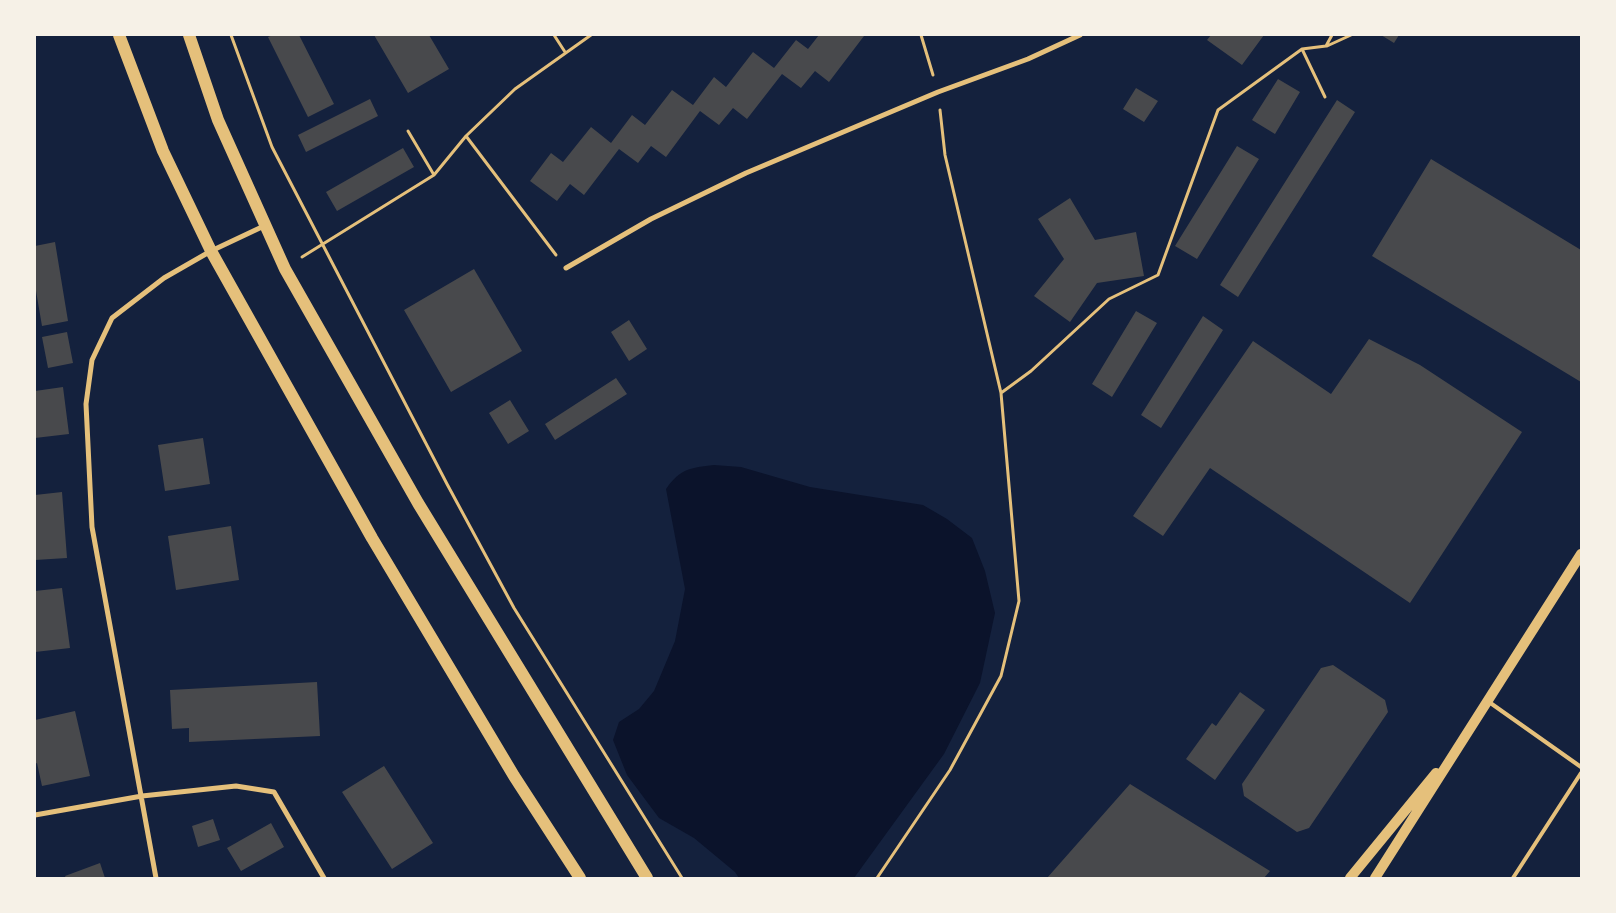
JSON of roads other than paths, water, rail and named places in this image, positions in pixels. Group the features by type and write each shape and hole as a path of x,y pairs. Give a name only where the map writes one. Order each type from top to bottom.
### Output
{"main road":[{"path":"119,35 163,151 211,251 372,538 514,776 580,878"},
{"path":"189,35 218,120 264,226 285,269 418,503 647,878"},
{"path":"1374,878 1489,702 1581,554"},
{"path":"1350,878 1466,735"}],"street":[{"path":"566,268 651,219 746,173 938,92 1075,39 1080,35"},
{"path":"156,878 92,527 86,404 92,360 112,318 164,278 211,251 264,226"},
{"path":"35,815 142,796 236,786 274,792 324,878"}],"lane":[{"path":"1489,702 1581,767"},
{"path":"1513,878 1581,773"}],"water":[{"path":"714,465 741,467 810,487 923,505 947,519 972,538 985,571 995,613 980,683 944,754 854,878 739,878 735,872 694,838 659,818 627,775 613,740 619,722 639,709 654,691 675,641 685,589 666,489 676,477 687,470"}]}
